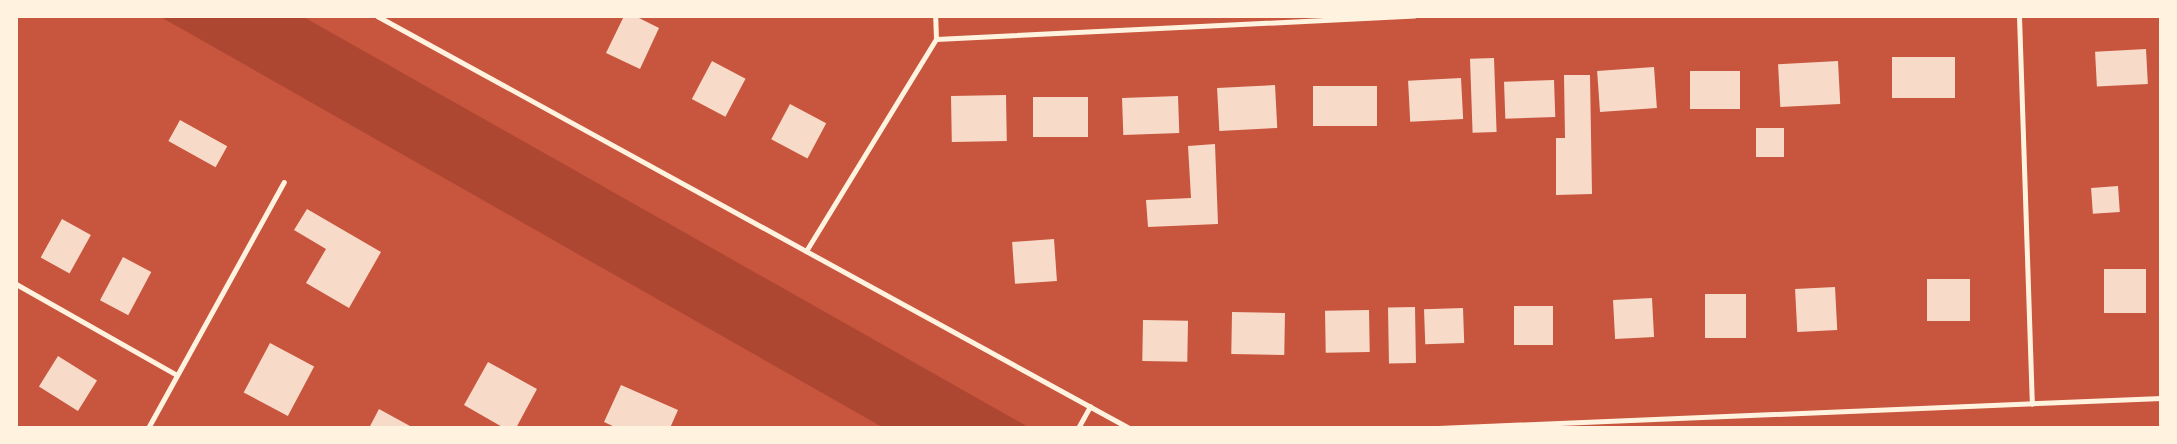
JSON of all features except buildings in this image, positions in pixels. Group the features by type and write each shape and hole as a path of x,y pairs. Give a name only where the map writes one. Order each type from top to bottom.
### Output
{"street":[{"path":"377,16 385,18 1129,428"},
{"path":"806,251 936,39 935,16"},
{"path":"936,39 1414,16"},
{"path":"2019,16 2032,404"},
{"path":"148,428 284,182"},
{"path":"16,284 177,375"},
{"path":"1438,428 2161,398"},
{"path":"1078,428 1090,406"}],"shaded area":[{"path":"159,16 302,16 1030,428 884,428"}]}
